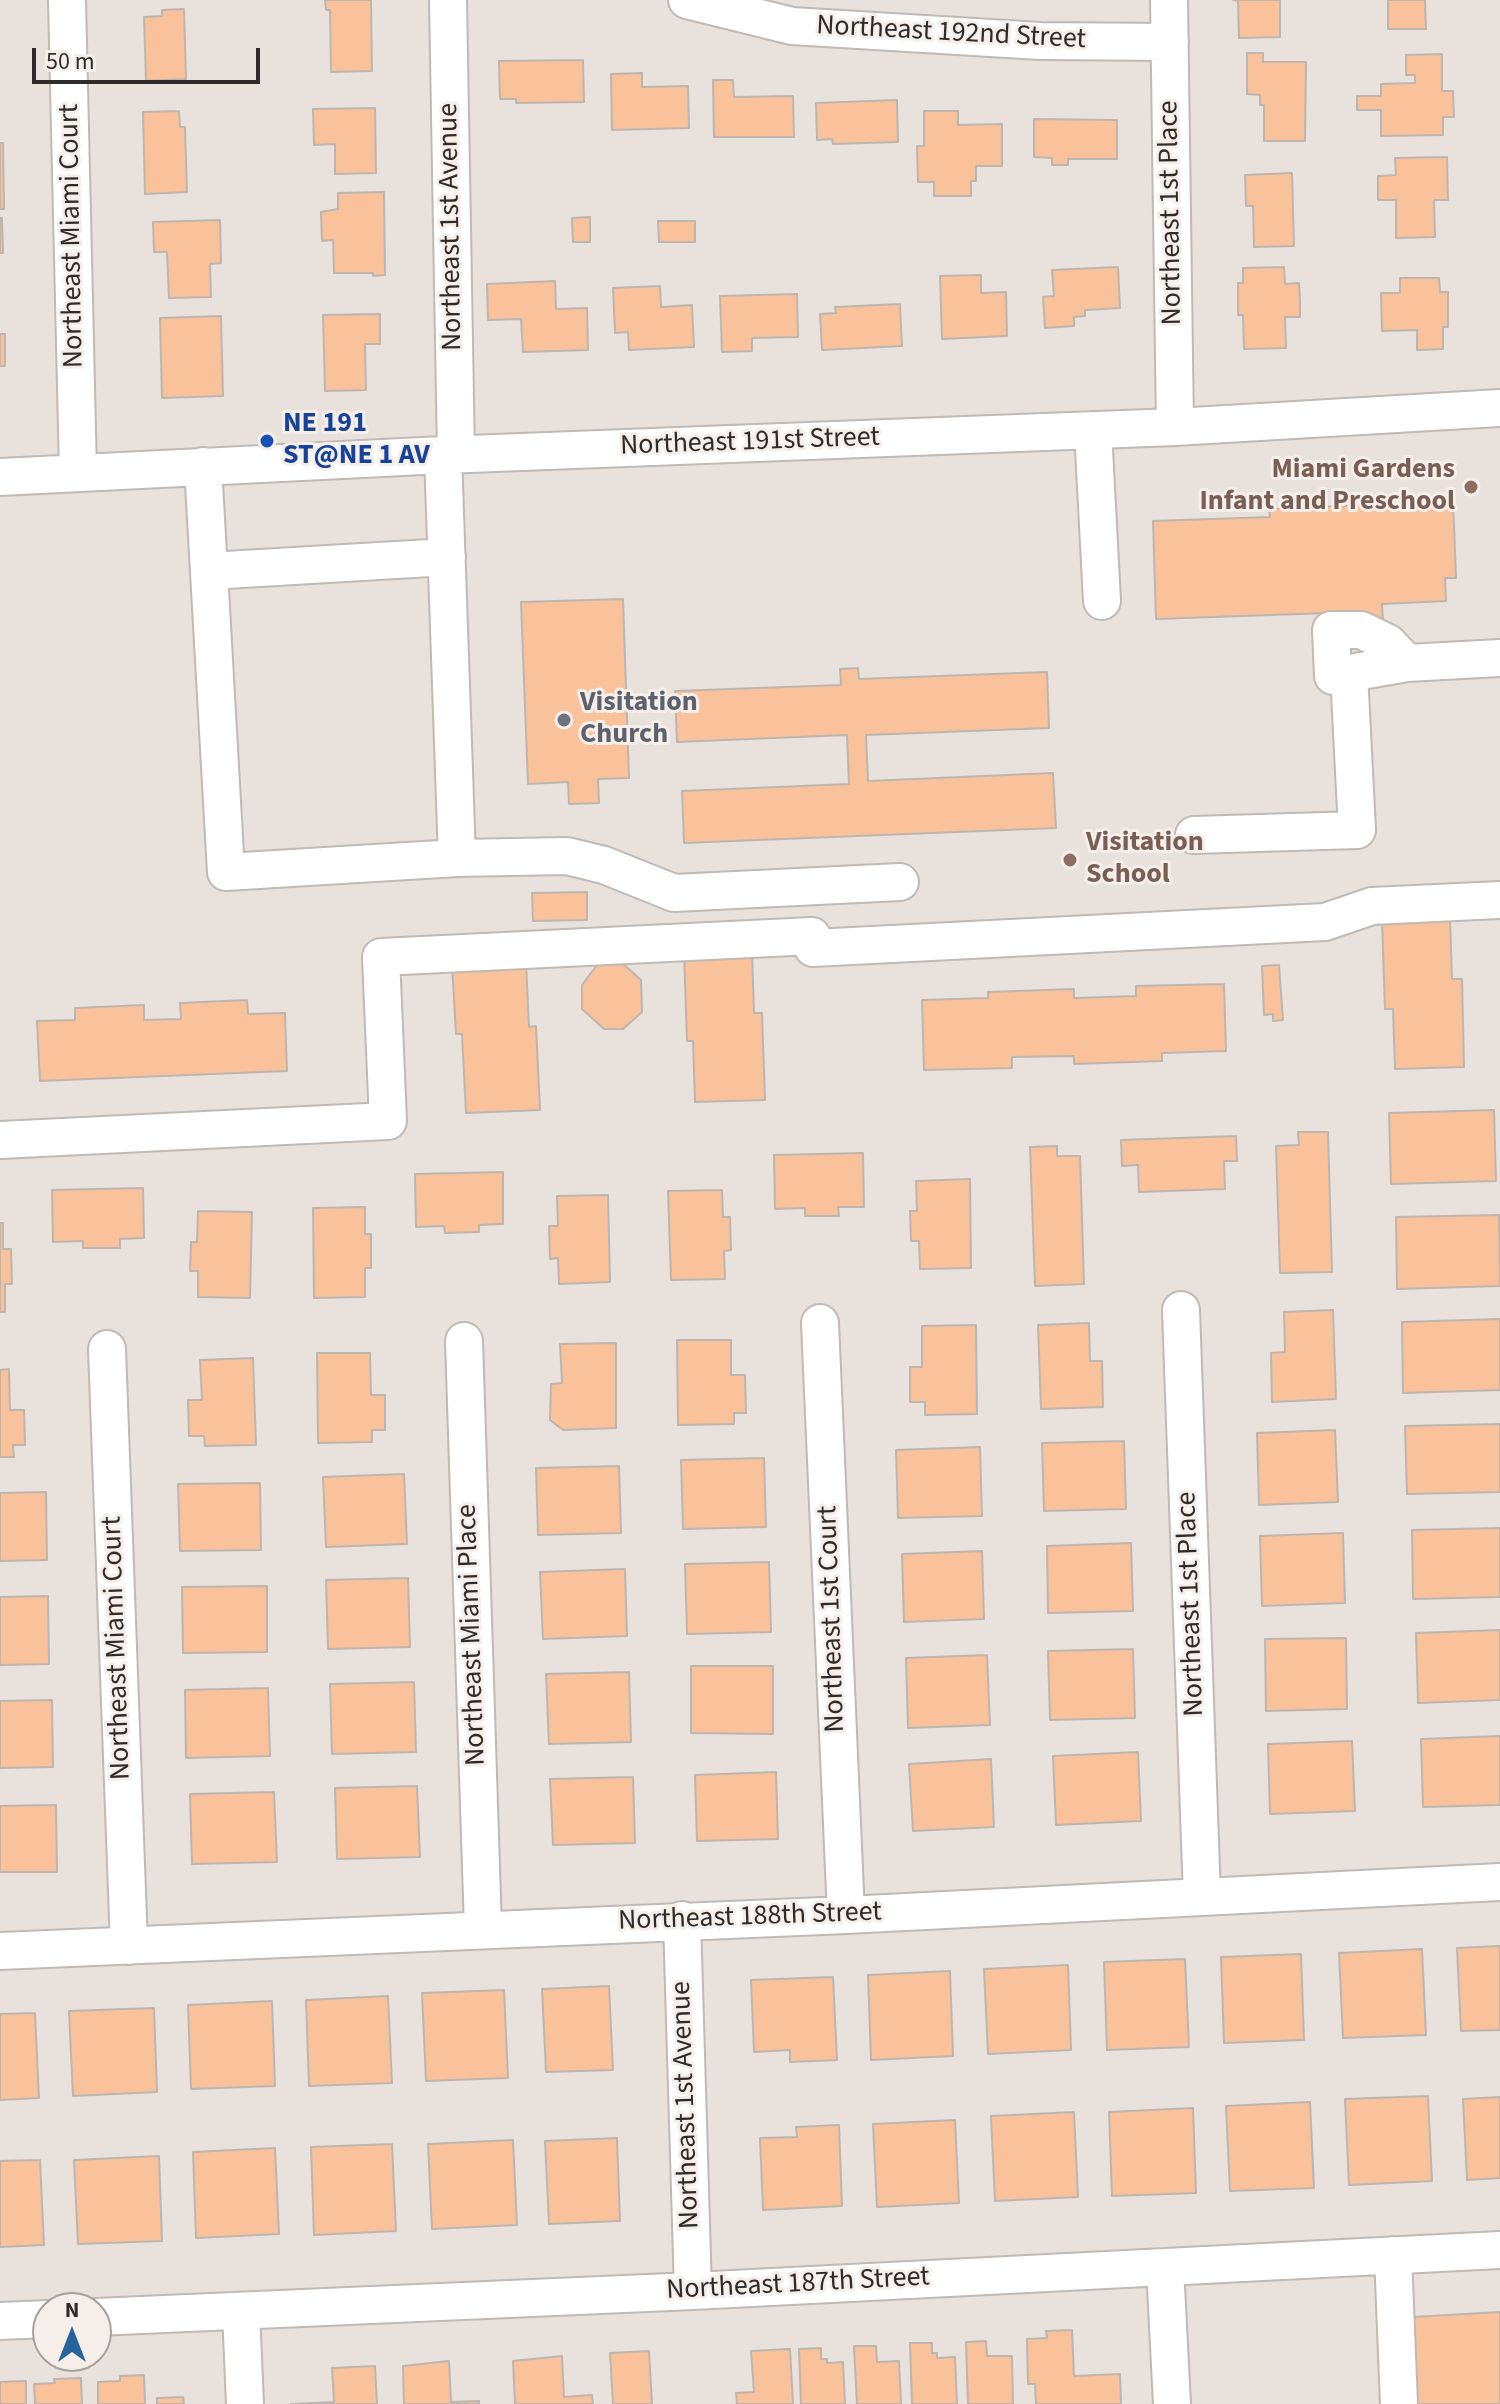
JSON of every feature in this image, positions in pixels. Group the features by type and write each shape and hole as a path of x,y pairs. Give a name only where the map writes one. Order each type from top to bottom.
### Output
{"street":[{"name":"Northeast Miami Court","path":"67,0 78,472"},
{"name":"Northeast 1st Avenue","path":"448,0 447,557 457,858"},
{"name":"Northeast 192nd Street","path":"687,0 792,26 1040,41 1170,42"},
{"name":"Northeast 1st Place","path":"1169,0 1175,427"},
{"name":"Northeast 191st Street","path":"0,477 449,455 1175,427 1500,408"},
{"path":"1093,430 1102,601"},
{"path":"203,466 226,872 457,858 567,856 604,865 674,893 900,882"},
{"path":"209,571 447,557"},
{"path":"1194,835 1357,830 1349,673 1333,676 1331,630 1361,630 1388,643 1407,663 1500,658"},
{"path":"0,1140 388,1121 381,957 812,936 813,948 1325,922 1372,906 1500,900"},
{"name":"Northeast 1st Place","path":"1181,1310 1202,1897"},
{"name":"Northeast 1st Court","path":"820,1323 846,1915"},
{"name":"Northeast Miami Place","path":"464,1341 483,1929"},
{"name":"Northeast Miami Court","path":"107,1349 129,1946"},
{"name":"Northeast 188th Street","path":"0,1951 846,1915 1500,1882"},
{"name":"Northeast 1st Avenue","path":"682,1920 693,2291"},
{"name":"Northeast 187th Street","path":"112,2316 693,2291 1500,2250"},
{"path":"1393,2255 1399,2404"},
{"path":"1165,2267 1172,2404"},
{"path":"241,2311 245,2404"},
{"path":"0,2321 32,2320"}],"building":[{"path":"325,0 371,0 372,71 331,72 330,10 326,10"},
{"path":"1233,0 1280,0 1280,37 1239,38 1238,1"},
{"path":"1388,0 1425,0 1426,29 1388,29"},
{"path":"184,9 186,79 146,81 144,17 162,16 162,10"},
{"path":"1247,53 1263,53 1263,62 1306,62 1305,141 1264,141 1264,105 1260,105 1260,95 1247,94"},
{"path":"1442,54 1442,91 1453,91 1454,117 1443,117 1443,135 1381,136 1381,110 1357,110 1357,96 1381,96 1381,84 1415,83 1415,75 1406,75 1406,55"},
{"path":"583,60 584,102 516,103 516,99 500,99 499,61"},
{"path":"642,73 642,87 688,86 689,128 612,130 611,74"},
{"path":"713,80 733,80 734,97 793,96 794,137 714,137"},
{"path":"897,100 898,142 833,144 832,139 817,140 816,103"},
{"path":"375,108 376,173 335,174 335,144 314,145 313,109"},
{"path":"179,111 180,127 185,127 187,192 145,194 143,112"},
{"path":"924,111 958,111 958,125 1002,124 1002,166 976,166 976,181 971,181 971,196 934,196 934,182 918,182 917,146 924,146"},
{"path":"1034,119 1117,120 1117,159 1068,159 1068,165 1052,165 1052,158 1034,157"},
{"path":"0,143 3,143 4,209 0,209"},
{"path":"1447,157 1448,200 1434,200 1435,237 1396,238 1396,200 1378,200 1378,176 1396,175 1395,158"},
{"path":"1292,173 1294,246 1254,247 1253,206 1246,206 1245,175"},
{"path":"384,192 385,275 334,273 333,240 322,241 321,212 338,209 338,193"},
{"path":"590,217 590,242 573,242 572,218"},
{"path":"2,218 3,253 0,253"},
{"path":"220,220 221,263 210,264 211,297 169,298 167,252 154,252 153,222"},
{"path":"658,221 695,221 695,242 659,242"},
{"path":"1118,267 1120,308 1085,310 1085,316 1074,317 1074,326 1045,328 1043,297 1054,296 1052,270"},
{"path":"1284,267 1285,284 1299,283 1300,300 1300,317 1285,317 1286,348 1244,349 1243,315 1238,315 1238,283 1243,283 1243,268"},
{"path":"981,275 981,293 1006,292 1007,336 942,339 940,276"},
{"path":"1400,278 1439,278 1440,292 1448,292 1448,327 1443,327 1443,349 1417,350 1417,330 1382,331 1381,293 1400,293"},
{"path":"555,281 556,309 587,308 588,350 523,352 521,319 488,320 487,284"},
{"path":"660,286 661,307 692,305 694,347 629,350 628,332 615,333 613,288"},
{"path":"797,294 798,337 752,338 752,351 722,352 720,296"},
{"path":"900,304 902,346 822,350 820,314 836,313 835,307"},
{"path":"380,314 380,344 365,344 366,390 325,391 323,315"},
{"path":"221,316 223,396 162,398 160,318"},
{"path":"0,334 5,334 5,366 0,366"},
{"path":"1453,501 1456,578 1445,578 1446,601 1382,604 1383,622 1329,613 1156,619 1153,521 1270,517 1269,509"},
{"path":"623,599 629,778 598,779 599,803 569,804 568,782 528,784 521,602"},
{"path":"858,668 859,679 1047,672 1049,728 866,735 868,781 1053,773 1056,828 684,843 682,791 849,784 847,735 677,742 675,691 841,685 840,669"},
{"path":"587,892 587,920 533,921 532,893"},
{"path":"1450,918 1452,979 1462,979 1464,1067 1395,1069 1393,1009 1385,1009 1382,920"},
{"path":"752,951 754,1013 762,1013 765,1100 695,1102 693,1041 687,1041 684,953"},
{"path":"526,961 529,1027 536,1026 540,1110 466,1113 462,1034 456,1034 452,964"},
{"path":"622,963 641,980 642,1012 623,1029 604,1029 582,1009 582,985 597,965"},
{"path":"1279,965 1283,1020 1273,1021 1273,1014 1264,1015 1262,966"},
{"path":"1224,984 1226,1051 1162,1053 1162,1061 1074,1064 1074,1056 1012,1057 1012,1068 924,1070 922,1000 988,998 988,992 1074,989 1074,998 1136,996 1136,986"},
{"path":"247,1000 248,1014 285,1013 287,1071 40,1081 37,1021 75,1020 75,1008 144,1005 144,1020 181,1019 180,1003"},
{"path":"1494,1110 1496,1181 1391,1184 1389,1113"},
{"path":"1298,1132 1328,1132 1332,1272 1280,1273 1276,1146 1299,1145"},
{"path":"1236,1136 1237,1161 1224,1161 1225,1189 1139,1192 1138,1165 1122,1166 1121,1140"},
{"path":"1057,1146 1057,1156 1080,1156 1084,1284 1035,1286 1030,1147"},
{"path":"863,1153 864,1207 838,1207 839,1216 805,1216 805,1208 775,1209 774,1155"},
{"path":"503,1172 503,1224 479,1225 479,1232 445,1233 444,1226 416,1227 415,1174"},
{"path":"970,1179 971,1268 920,1269 919,1241 911,1241 910,1211 917,1211 916,1181"},
{"path":"143,1188 144,1238 120,1239 120,1248 83,1248 83,1241 53,1242 52,1190"},
{"path":"722,1190 723,1217 730,1217 731,1250 724,1251 725,1279 671,1280 668,1191"},
{"path":"608,1195 610,1282 559,1284 558,1258 550,1259 549,1226 558,1226 557,1196"},
{"path":"365,1207 365,1234 371,1234 371,1268 365,1268 365,1297 314,1298 313,1208"},
{"path":"198,1211 252,1212 250,1298 198,1297 198,1271 190,1271 191,1242 197,1242"},
{"path":"1499,1215 1500,1286 1397,1289 1396,1217"},
{"path":"0,1223 3,1223 3,1249 11,1249 12,1284 5,1284 5,1312 0,1312"},
{"path":"1333,1310 1336,1399 1272,1402 1271,1353 1285,1352 1284,1312"},
{"path":"1500,1319 1500,1390 1403,1393 1402,1322"},
{"path":"1089,1323 1090,1361 1102,1361 1103,1407 1041,1409 1038,1325"},
{"path":"976,1325 977,1414 925,1415 925,1402 910,1402 910,1367 922,1367 922,1326"},
{"path":"677,1340 731,1340 731,1375 745,1375 746,1413 734,1413 734,1424 678,1425"},
{"path":"616,1343 616,1428 563,1430 550,1420 551,1384 562,1383 560,1344"},
{"path":"317,1353 370,1353 371,1395 385,1395 385,1430 372,1430 372,1442 318,1443"},
{"path":"253,1358 256,1445 205,1446 204,1436 189,1436 188,1400 202,1400 200,1360"},
{"path":"9,1369 10,1410 24,1410 25,1445 13,1445 14,1457 0,1457 0,1370"},
{"path":"1500,1424 1500,1492 1407,1494 1405,1426"},
{"path":"1335,1430 1338,1502 1259,1505 1257,1433"},
{"path":"1124,1441 1126,1509 1044,1511 1042,1443"},
{"path":"980,1447 982,1516 898,1518 896,1450"},
{"path":"764,1458 766,1527 683,1529 681,1460"},
{"path":"619,1466 621,1533 538,1535 536,1468"},
{"path":"404,1474 407,1544 326,1547 323,1477"},
{"path":"260,1483 261,1550 180,1551 178,1484"},
{"path":"46,1492 47,1560 0,1561 0,1493"},
{"path":"1500,1528 1500,1597 1413,1599 1412,1530"},
{"path":"1343,1533 1345,1603 1262,1606 1260,1536"},
{"path":"1131,1543 1133,1611 1048,1613 1047,1546"},
{"path":"982,1551 984,1619 904,1622 902,1554"},
{"path":"769,1562 771,1632 687,1634 685,1564"},
{"path":"625,1569 627,1636 543,1639 540,1572"},
{"path":"408,1578 410,1647 328,1649 326,1580"},
{"path":"267,1586 267,1652 183,1653 182,1587"},
{"path":"48,1596 49,1664 0,1665 0,1597"},
{"path":"1500,1630 1500,1700 1418,1703 1416,1633"},
{"path":"1346,1638 1347,1709 1266,1711 1265,1639"},
{"path":"1133,1649 1135,1718 1050,1720 1048,1651"},
{"path":"987,1655 990,1725 908,1728 906,1658"},
{"path":"691,1666 773,1666 773,1734 691,1733"},
{"path":"629,1672 631,1742 549,1744 546,1674"},
{"path":"414,1682 416,1752 332,1754 330,1684"},
{"path":"268,1688 270,1756 186,1758 185,1690"},
{"path":"52,1700 53,1767 0,1768 0,1701"},
{"path":"1500,1736 1500,1805 1423,1807 1421,1739"},
{"path":"1352,1741 1355,1811 1270,1814 1268,1744"},
{"path":"1138,1752 1141,1821 1056,1825 1053,1756"},
{"path":"991,1759 994,1827 913,1831 909,1764"},
{"path":"776,1772 778,1839 697,1841 695,1775"},
{"path":"633,1777 635,1843 553,1845 550,1779"},
{"path":"417,1786 420,1857 337,1859 335,1788"},
{"path":"274,1792 277,1862 192,1864 190,1794"},
{"path":"56,1805 57,1872 0,1872 0,1806"},
{"path":"1500,1946 1500,2030 1461,2031 1457,1948"},
{"path":"1422,1949 1426,2035 1343,2038 1339,1953"},
{"path":"1301,1954 1304,2040 1224,2043 1221,1957"},
{"path":"1185,1959 1189,2047 1107,2050 1104,1962"},
{"path":"1068,1965 1071,2050 988,2054 984,1969"},
{"path":"950,1971 953,2056 871,2060 868,1975"},
{"path":"833,1977 837,2060 790,2062 790,2050 754,2052 751,1980"},
{"path":"609,1986 613,2070 546,2072 542,1989"},
{"path":"504,1990 508,2078 426,2081 422,1993"},
{"path":"388,1996 392,2083 309,2086 306,2000"},
{"path":"272,2001 275,2086 191,2089 188,2005"},
{"path":"154,2008 157,2092 73,2096 69,2011"},
{"path":"35,2013 39,2098 0,2100 0,2014"},
{"path":"1428,2096 1432,2181 1349,2185 1345,2099"},
{"path":"1500,2097 1500,2178 1467,2180 1463,2099"},
{"path":"1310,2102 1314,2188 1230,2191 1226,2106"},
{"path":"1193,2108 1196,2193 1112,2196 1109,2112"},
{"path":"1074,2112 1078,2197 995,2201 991,2116"},
{"path":"955,2120 959,2203 877,2207 873,2124"},
{"path":"839,2125 842,2206 763,2210 760,2138 797,2137 796,2127"},
{"path":"617,2138 620,2221 549,2224 545,2141"},
{"path":"513,2140 517,2225 432,2229 428,2144"},
{"path":"392,2144 396,2231 314,2235 311,2147"},
{"path":"275,2148 279,2234 196,2238 193,2152"},
{"path":"159,2156 162,2241 78,2244 74,2160"},
{"path":"40,2160 44,2245 0,2247 0,2161"},
{"path":"1500,2312 1500,2404 1418,2404 1413,2317"},
{"path":"1072,2330 1074,2376 1120,2374 1121,2404 1036,2404 1035,2384 1028,2384 1027,2339 1047,2338 1046,2331"},
{"path":"986,2341 987,2356 1012,2356 1013,2404 968,2404 966,2342"},
{"path":"910,2343 932,2343 932,2353 937,2353 937,2358 955,2357 957,2404 912,2404"},
{"path":"854,2346 876,2346 877,2362 899,2361 901,2404 857,2404"},
{"path":"821,2348 821,2359 827,2359 827,2363 843,2362 845,2404 801,2404 799,2349"},
{"path":"790,2349 793,2404 737,2404 736,2393 754,2392 751,2351"},
{"path":"649,2351 652,2404 613,2404 610,2353"},
{"path":"562,2356 564,2397 592,2395 593,2404 515,2404 513,2361"},
{"path":"449,2361 451,2402 479,2401 479,2404 404,2404 403,2366"},
{"path":"375,2366 377,2404 291,2404 334,2402 332,2368"},
{"path":"144,2375 145,2404 98,2404 98,2382 120,2381 120,2376"},
{"path":"81,2378 82,2404 35,2404 34,2384 55,2383 54,2379"},
{"path":"26,2381 26,2404 0,2404 0,2382"},
{"path":"183,2397 184,2404 157,2404 157,2398"}],"place":[{"name":"NE 191 ST@NE 1 AV","path":"267,441"},
{"name":"Miami Gardens Infant and Preschool","path":"1471,487"},
{"name":"Visitation Church","path":"564,720"},
{"name":"Visitation School","path":"1070,860"}]}
